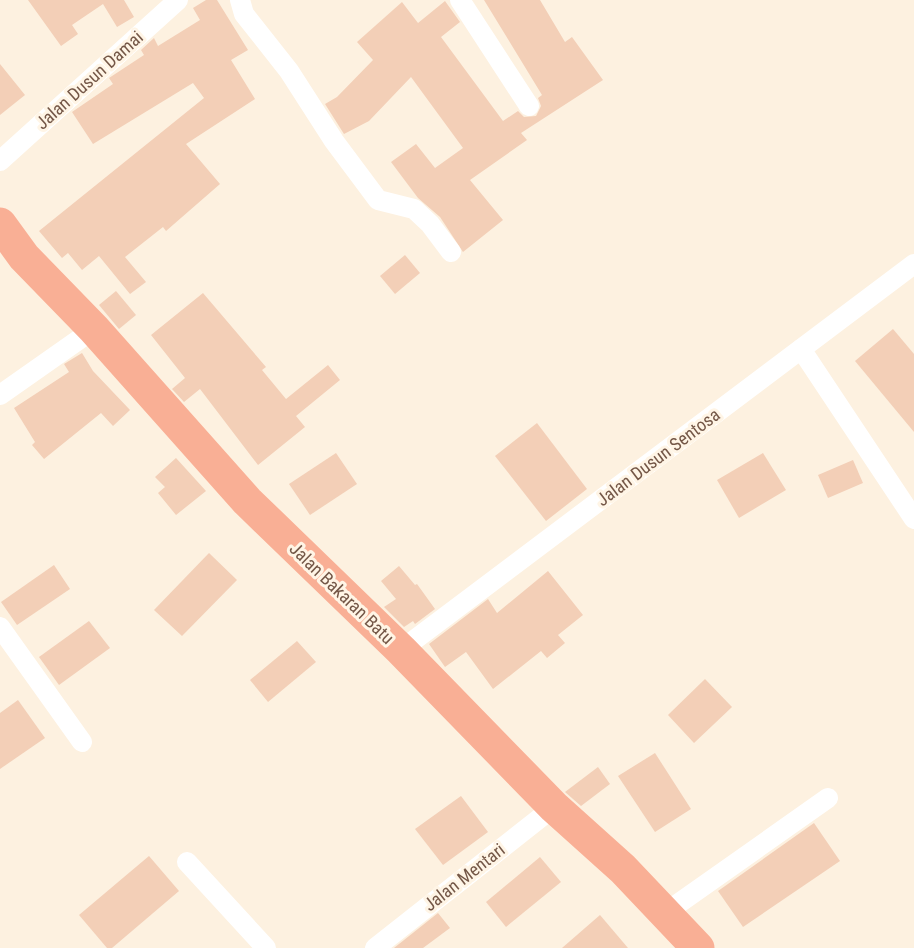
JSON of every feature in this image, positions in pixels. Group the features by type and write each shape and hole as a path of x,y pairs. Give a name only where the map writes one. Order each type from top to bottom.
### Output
{"highway":[{"name":"Jalan Bakaran Batu","path":"0,224 24,256 94,329 247,501 401,650 554,807 623,869 698,948"}],"street":[{"name":"Jalan Dusun Damai","path":"0,161 178,0"},
{"path":"240,0 244,14 289,71 334,141 378,200 414,209 430,224 452,252"},
{"path":"460,0 529,105"},
{"name":"Jalan Dusun Sentosa","path":"401,650 914,264"},
{"path":"0,395 94,329"},
{"path":"801,349 914,519"},
{"path":"0,627 82,742"},
{"path":"665,913 828,798"},
{"name":"Jalan Mentari","path":"375,948 554,807"},
{"path":"187,862 266,948"}],"building":[{"path":"28,0 124,0 134,17 117,27 103,4 72,25 78,34 61,46"},
{"path":"206,0 217,0 248,50 231,60 255,99 186,144 220,184 166,231 163,227 125,257 146,282 130,294 99,256 82,270 68,253 62,258 39,231 204,98 193,83 93,144 72,112 113,84 109,78 144,55 141,50 154,38 158,46 200,20 193,8"},
{"path":"484,0 540,0 565,42 572,37 603,80 521,133 527,140 470,180 503,220 463,252 440,217 418,198 391,162 416,144 435,168 463,148 411,77 369,121 344,134 325,104 337,97 373,60 357,42 402,2 418,23 445,1 460,22 441,37 503,121 518,111 524,117 536,116 541,106 538,98 542,95"},
{"path":"0,64 25,95 0,115"},
{"path":"405,255 420,273 395,294 380,276"},
{"path":"116,291 136,315 119,329 99,305"},
{"path":"203,293 266,367 262,370 286,399 328,365 340,380 296,416 305,427 258,465 200,389 184,402 172,389 185,378 151,335"},
{"path":"893,329 914,354 914,432 855,361"},
{"path":"82,353 93,371 130,410 113,426 101,413 44,459 32,445 35,442 14,408 69,372 64,364"},
{"path":"537,423 587,489 546,521 495,456"},
{"path":"336,453 357,484 310,515 289,484"},
{"path":"763,453 786,490 739,518 717,480"},
{"path":"176,458 206,491 176,515 158,493 165,487 155,477"},
{"path":"853,460 863,483 828,498 818,475"},
{"path":"209,553 237,580 182,636 154,610"},
{"path":"54,565 70,589 17,625 1,602"},
{"path":"399,566 415,585 417,584 435,609 415,624 413,621 404,627 384,607 396,599 381,581"},
{"path":"548,571 583,615 558,635 565,643 547,658 541,651 493,689 466,652 445,667 429,644 488,599 497,613"},
{"path":"89,621 110,648 59,685 39,657"},
{"path":"297,641 316,662 268,702 250,680"},
{"path":"705,679 732,707 694,743 668,715"},
{"path":"18,700 45,738 0,769 0,713"},
{"path":"655,753 691,809 655,832 618,776"},
{"path":"598,767 610,784 581,806 565,792"},
{"path":"461,796 488,832 443,865 415,829"},
{"path":"814,823 840,861 743,927 718,891"},
{"path":"149,856 179,891 112,948 107,948 79,915"},
{"path":"540,857 561,882 506,927 486,902"},
{"path":"438,913 450,928 423,948 394,948"},
{"path":"600,915 628,948 562,948"}]}
